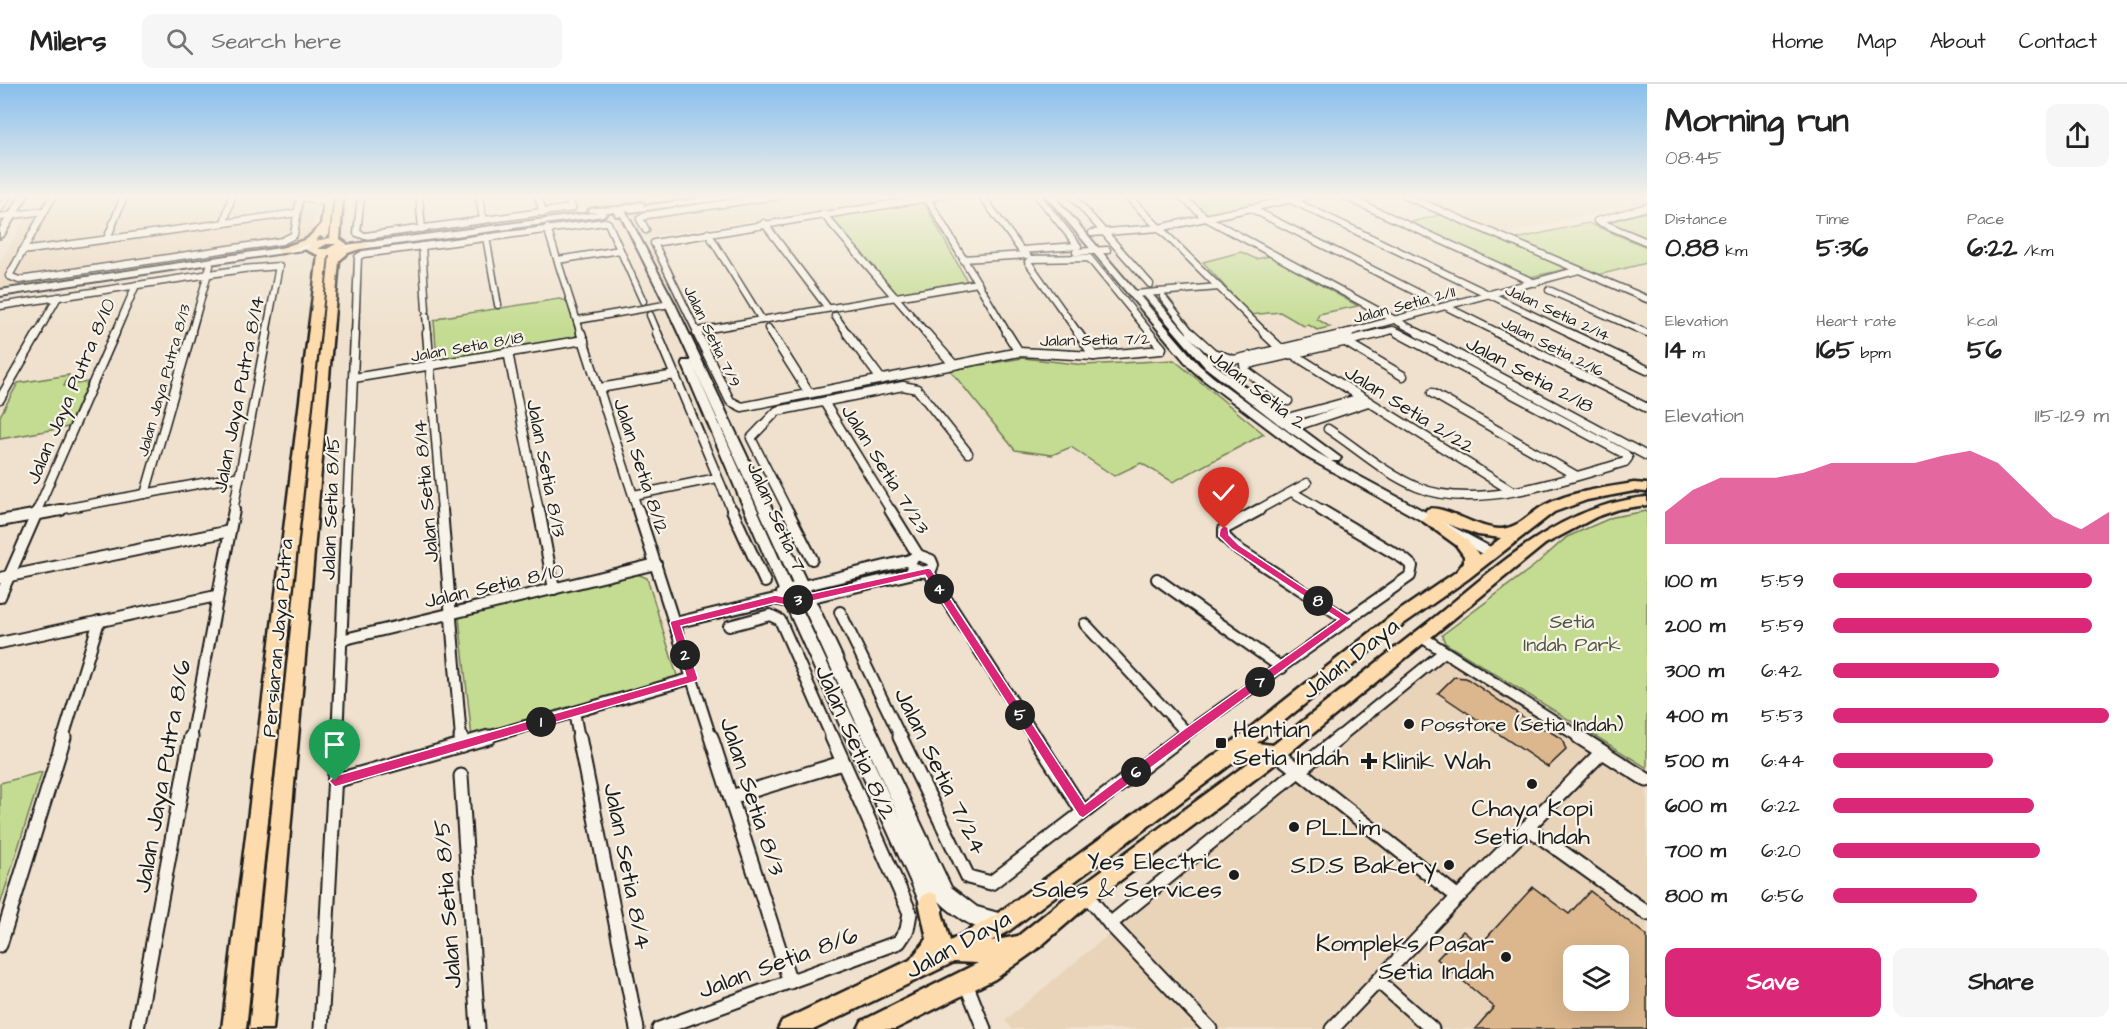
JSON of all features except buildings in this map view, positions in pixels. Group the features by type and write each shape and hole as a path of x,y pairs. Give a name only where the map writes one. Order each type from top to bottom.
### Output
{"main road":[{"path":"284,252 311,240"},
{"path":"326,240 327,250"},
{"path":"327,250 331,240"},
{"path":"348,240 366,247"},
{"path":"284,252 308,255 327,250 342,252 366,247"},
{"name":"Persiaran Jaya Putra","path":"234,1029 327,250"},
{"name":"Persiaran Jaya Putra","path":"261,1029 327,250"},
{"name":"Jalan Daya","path":"790,1029 953,951 1002,923 1234,751 1396,621 1497,552 1520,529 1549,509 1584,496 1634,487 1647,488"},
{"name":"Jalan Daya","path":"870,1029 987,971 1028,942 1086,894 1276,753 1540,541 1572,521 1590,513 1608,507 1647,501"},
{"path":"1430,515 1491,534 1504,535 1520,529"},
{"path":"1430,515 1461,542 1472,555 1471,563 1463,574"},
{"path":"1497,552 1514,554 1540,541"},
{"path":"1496,578 1504,564 1497,552"},
{"path":"1266,725 1269,741 1276,753"},
{"path":"1234,751 1254,750 1276,753"},
{"path":"911,971 939,942 937,898"},
{"path":"953,951 988,953 1028,942"}],"street":[{"path":"28,240 9,276 12,279 155,268 284,252 422,246 464,240"},
{"path":"22,252 106,240"},
{"path":"0,299 284,240"},
{"path":"366,247 408,240"},
{"path":"366,247 416,240"},
{"path":"487,240 498,305"},
{"name":"Jalan Setia 8/12","path":"551,240 675,623"},
{"path":"615,240 643,301"},
{"name":"Jalan Setia 7","path":"634,240 666,305 792,595 937,898 953,951"},
{"name":"Jalan Setia 7/9","path":"670,240 654,243 730,402 736,405"},
{"path":"712,240 762,320"},
{"path":"777,240 828,308"},
{"path":"845,240 954,365"},
{"path":"952,240 1019,352"},
{"path":"1014,240 1021,250 1078,246 1073,240"},
{"name":"Jalan Setia 2","path":"1087,240 1098,253 1143,290 1209,365 1284,424 1328,454 1430,515"},
{"name":"Jalan Setia 2","path":"1098,240 1098,253"},
{"path":"1104,240 1143,290 1219,287"},
{"path":"1171,240 1280,348"},
{"name":"Jalan Setia 2/18","path":"1247,240 1647,456"},
{"path":"1314,240 1436,302"},
{"name":"Jalan Setia 2/14","path":"1376,240 1647,369"},
{"path":"1442,240 1535,283"},
{"path":"1510,240 1647,299"},
{"name":"Jalan Setia 8/14","path":"422,246 462,745"},
{"name":"Jalan Setia 8/15","path":"335,781 349,435 357,327 358,257 366,247"},
{"path":"558,260 620,250"},
{"path":"0,306 136,285 284,252"},
{"path":"963,259 1098,253"},
{"path":"1094,356 1028,261 1098,253"},
{"name":"Jalan Setia 7/2","path":"736,405 742,407 1019,352 1094,356 1157,352 1162,348 1098,253"},
{"name":"Jalan Jaya Putra 8/14","path":"208,270 279,266 230,531"},
{"path":"0,293 155,268 208,270"},
{"name":"Jalan Jaya Putra 8/13","path":"145,494 208,270"},
{"name":"Jalan Setia 2/11","path":"1163,297 1210,352 1226,360 1234,360 1397,321 1579,270"},
{"path":"697,331 978,283"},
{"name":"Jalan Jaya Putra 8/10","path":"0,597 4,577 36,514 136,285"},
{"name":"Jalan Setia 2","path":"1143,290 1195,367 1248,409 1300,447 1497,552"},
{"path":"1549,290 1647,333"},
{"path":"0,399 58,297"},
{"path":"578,320 666,305"},
{"name":"Jalan Setia 2/16","path":"1447,307 1647,408"},
{"path":"650,315 717,478 765,582"},
{"path":"835,316 882,379"},
{"path":"768,328 809,393"},
{"path":"1288,401 1244,368 1244,365 1393,330 1625,454 1628,458 1625,462 1512,491 1440,495 1422,489 1328,429"},
{"name":"Jalan Setia 8/18","path":"354,378 584,340"},
{"path":"1344,341 1403,376"},
{"name":"Jalan Setia 8/13","path":"508,352 554,589"},
{"name":"Jalan Setia 2/22","path":"1291,354 1512,491"},
{"path":"600,388 675,375"},
{"path":"812,559 751,438 775,412 912,386 917,389 968,453"},
{"path":"1432,393 1575,475"},
{"path":"1284,424 1305,412 1364,400"},
{"path":"1248,409 1284,424 1317,420 1364,400"},
{"name":"Jalan Setia 7/23","path":"824,402 914,558"},
{"path":"1305,412 1317,420"},
{"path":"1284,424 1300,447"},
{"path":"0,521 240,476"},
{"path":"634,495 717,478"},
{"path":"1307,483 1224,529 1224,536 1236,547 1346,619"},
{"name":"Jalan Setia 7/24","path":"840,612 969,877 991,883 1187,733 1410,576 1412,566 1404,559 1292,492"},
{"path":"4,577 230,531"},
{"name":"Jalan Jaya Putra 8/6","path":"137,1029 216,596 230,531"},
{"path":"675,623 792,595 837,591 923,572 933,567 933,562 929,558 914,558 831,579 792,595"},
{"path":"914,558 912,568 923,572 1083,812"},
{"name":"Jalan Setia 8/10","path":"341,640 656,564"},
{"path":"831,579 837,591"},
{"path":"1157,579 1282,668"},
{"path":"0,643 216,596"},
{"name":"Jalan Setia 8/2","path":"729,626 770,615 780,620 910,913 907,930"},
{"path":"0,945 99,621"},
{"name":"Jalan Setia 8/3","path":"675,623 790,982"},
{"path":"1085,624 1187,733"},
{"path":"1420,636 1647,780"},
{"path":"1110,924 1444,652"},
{"path":"321,1029 335,781 693,678"},
{"name":"Jalan Setia 8/4","path":"574,712 637,1029"},
{"path":"1332,1029 1458,897 1602,752"},
{"path":"1276,753 1458,897"},
{"path":"731,797 842,763"},
{"name":"Jalan Setia 8/5","path":"461,776 478,1029"},
{"path":"1527,827 1647,913"},
{"path":"1086,894 1110,924 1210,1029"},
{"path":"937,898 978,919 1002,923"},
{"name":"Jalan Setia 8/6","path":"659,1029 899,942 907,930"},
{"path":"965,981 984,1029"},
{"path":"1378,981 1432,1029"}],"shaded area":[{"path":"13,240 302,240 294,245 0,290 0,261"},
{"path":"1446,657 1647,784 1647,1029 1012,1029 1005,1020"}],"green space":[{"path":"850,240 944,240 967,281 894,294"},
{"path":"1446,240 1503,240 1567,268 1530,277"},
{"path":"1519,240 1630,240 1647,247 1647,263 1598,275"},
{"path":"1241,252 1256,259 1270,256 1358,306 1319,314 1317,319 1330,327 1317,330 1309,325 1304,326 1280,312 1250,315 1203,262"},
{"path":"559,299 567,301 577,335 569,340 437,360 434,321 443,317"},
{"path":"1023,358 1085,365 1174,360 1264,434 1173,482 1141,463 1114,476 1071,447 1052,455 1015,450 950,370"},
{"path":"69,375 64,386 88,382 68,427 0,439 0,416 18,383"},
{"name":"Setia Indah Park","path":"1647,511 1647,768 1445,643 1442,635 1534,566 1567,537 1613,517"},
{"path":"637,574 647,578 678,679 472,738 459,617"},
{"path":"42,772 0,905 0,783"}],"place":[{"name":"Posstore (Setia Indah)","path":"1409,724"},
{"name":"Hentian Setia Indah","path":"1221,743"},
{"name":"Klinik Wah","path":"1369,761"},
{"name":"Chaya Kopi Setia Indah","path":"1532,784"},
{"name":"PL.Lim","path":"1294,827"},
{"name":"S.D.S Bakery","path":"1449,865"},
{"name":"Yes Electric Sales & Services","path":"1234,875"},
{"name":"Kompleks Pasar Setia Indah","path":"1506,957"}],"route":[{"path":"335,781 693,678 675,623 775,599 791,602 928,571 1083,812 1187,733 1282,668 1346,619 1236,547 1224,536 1224,529"}]}
